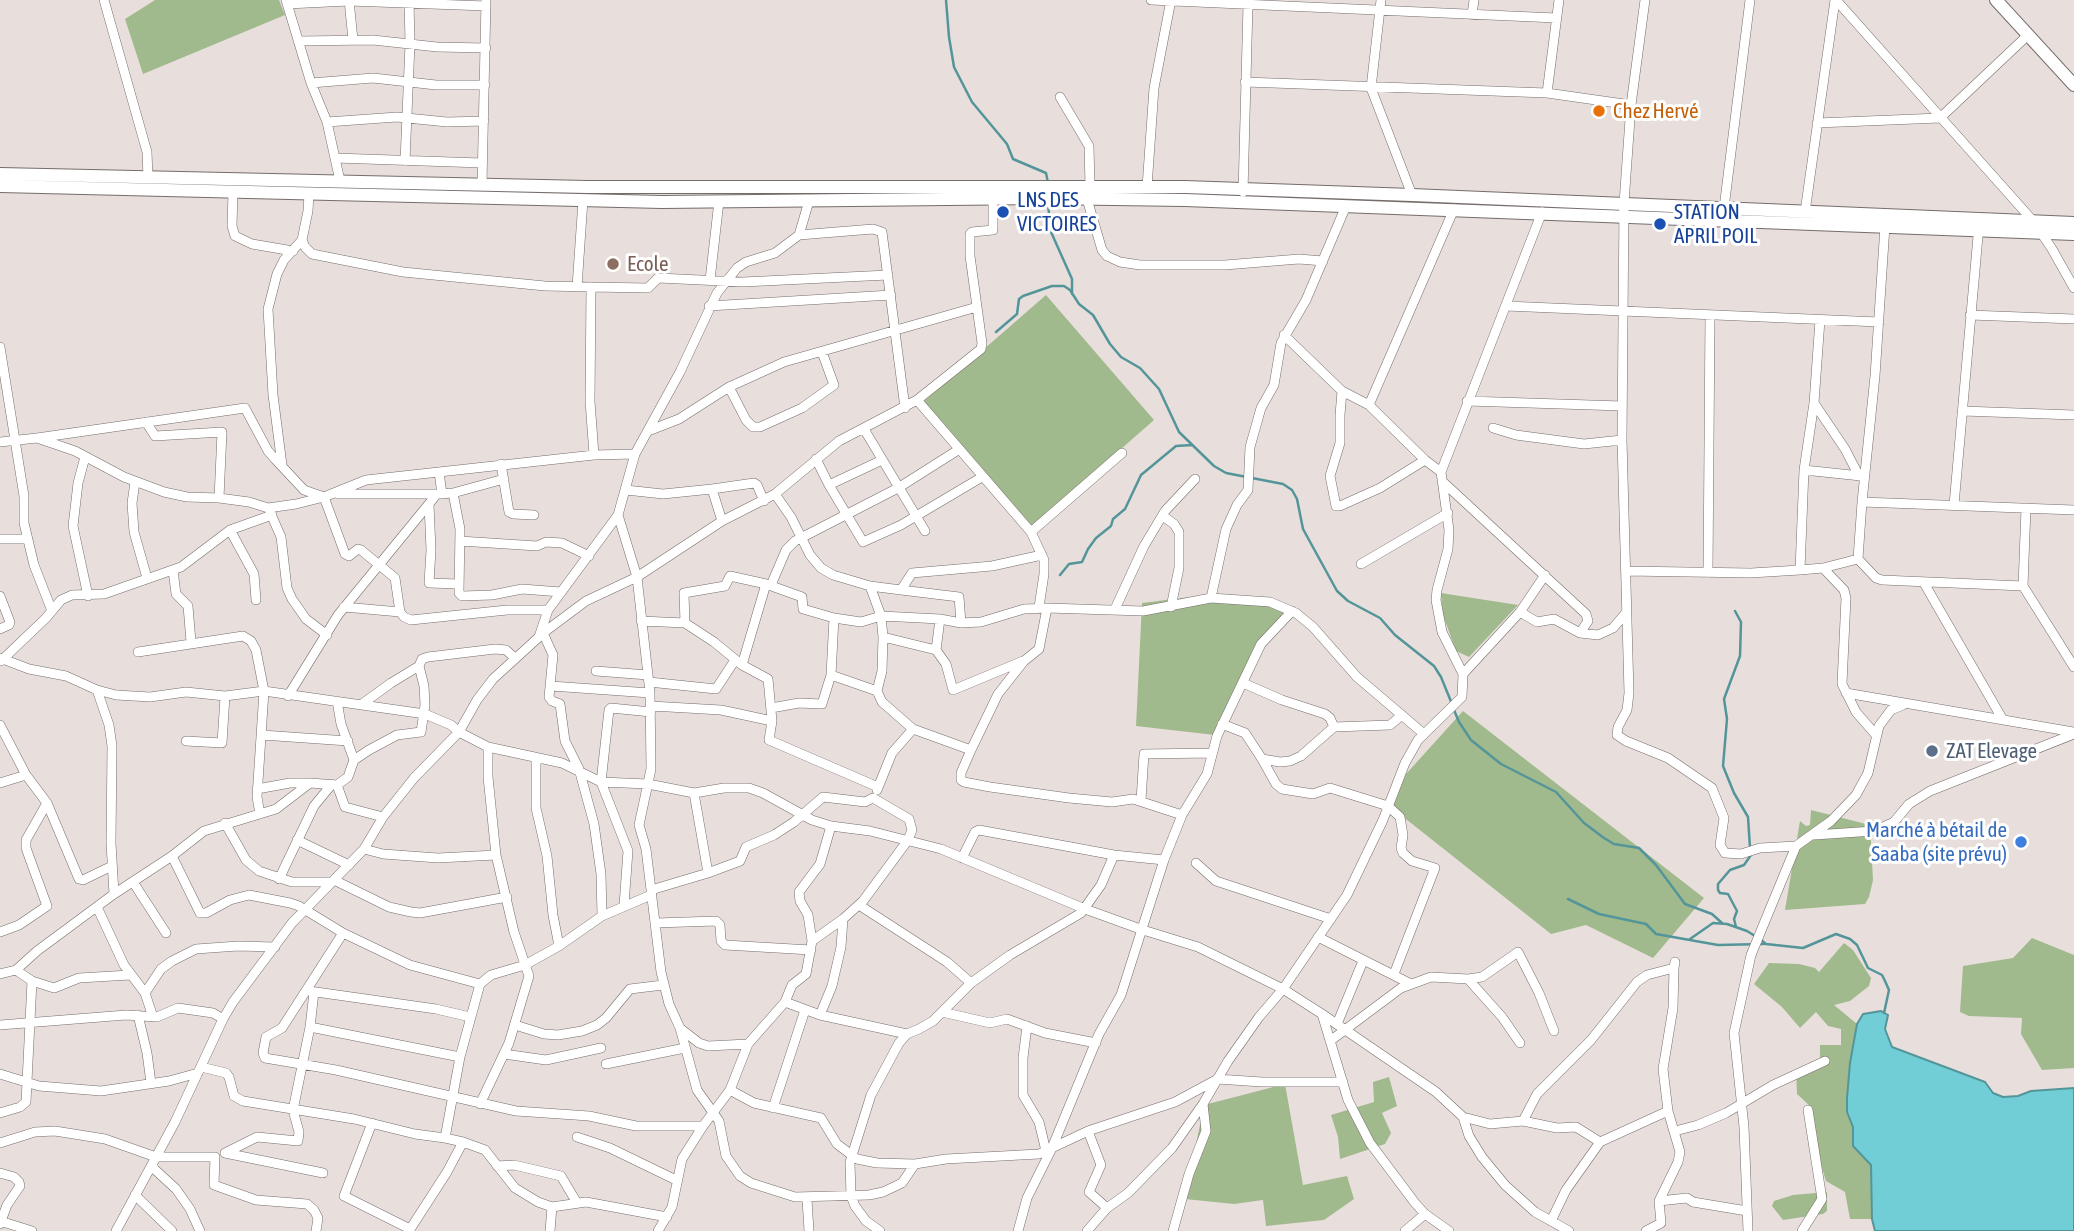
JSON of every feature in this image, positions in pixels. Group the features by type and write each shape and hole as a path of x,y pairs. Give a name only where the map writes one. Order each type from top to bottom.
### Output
{"street":[{"path":"104,0 147,152 148,177"},
{"path":"1151,0 1248,5 1295,3 1379,12 1556,18"},
{"path":"1147,187 1154,88 1171,0"},
{"path":"1381,0 1371,88 1412,195"},
{"path":"1472,15 1474,0"},
{"path":"1547,93 1559,0"},
{"path":"1645,0 1630,105 1624,209 1622,440 1628,705 1616,731 1618,737 1668,758 1712,788 1724,816 1720,845 1725,853 1741,854 1760,848 1796,846"},
{"path":"1724,208 1749,0"},
{"path":"1805,212 1835,0"},
{"path":"1835,0 2038,227 2074,288"},
{"path":"1996,0 2074,85"},
{"path":"349,1 354,40"},
{"path":"340,181 327,122 311,83 286,2 486,3 482,184"},
{"path":"405,161 410,2"},
{"path":"1242,196 1248,5"},
{"path":"1818,123 1940,118 2028,35"},
{"path":"298,41 373,40 486,48"},
{"path":"311,83 373,78 436,85 485,85"},
{"path":"1245,82 1547,93 1630,105"},
{"path":"1060,97 1089,146 1088,192 1102,250 1107,256 1120,262 1139,265 1225,265 1299,259 1323,261"},
{"path":"327,122 407,118 447,122 484,121"},
{"path":"335,159 482,163"},
{"path":"0,174 1242,196 1412,195 1885,226 1979,225"},
{"path":"0,186 719,201 993,199 1042,192"},
{"path":"1088,192 1147,187 1346,206 1542,212 1724,208 1979,225 2038,227 2074,223"},
{"path":"233,192 232,226 235,236 252,244 402,272 485,281 645,288 658,278 761,281 888,275"},
{"path":"282,465 267,322 272,287 284,260 302,240 309,194"},
{"path":"116,1231 223,1019 305,909 364,849 383,817 414,778 459,732 477,700 494,679 541,635 586,601 636,577 722,521 775,494 839,441 917,401 981,349 970,234 993,230 993,199"},
{"path":"577,287 583,200"},
{"path":"710,281 719,201"},
{"path":"799,235 809,201"},
{"path":"1212,598 1226,529 1237,505 1248,490 1250,447 1261,408 1274,385 1279,349 1284,335 1306,300 1346,206"},
{"path":"1368,405 1454,209"},
{"path":"1087,1231 1107,1208 1128,1194 1172,1148 1203,1104 1259,1017 1283,989 1347,895 1405,763 1424,734 1461,700 1463,674 1443,632 1436,600 1448,549 1448,513 1442,477 1467,401 1542,212"},
{"path":"1954,505 1979,225"},
{"path":"1885,226 1879,322 1862,476 1858,559 1876,578 1882,580 2023,586"},
{"path":"2038,227 2074,234"},
{"path":"602,916 601,874 594,824 579,769 565,741 559,704 550,699 553,655 541,635 548,610 618,515 635,454 680,372 709,306 737,268 746,262 775,253 799,235 878,230 883,235 905,408"},
{"path":"302,240 312,254"},
{"path":"591,287 590,401 594,454"},
{"path":"709,306 891,295"},
{"path":"1506,306 1879,322"},
{"path":"648,431 678,419 729,387 784,362 977,307"},
{"path":"1708,573 1710,315"},
{"path":"1970,315 2074,318"},
{"path":"1800,570 1804,470 1814,403 1820,320"},
{"path":"1284,335 1342,391 1368,405 1588,617 1580,633"},
{"path":"0,347 4,393 24,496 23,515 27,539 40,583 52,611"},
{"path":"729,387 746,420 754,427 760,427 802,408 834,385 822,352"},
{"path":"1342,391 1340,443 1330,476 1336,506 1380,488 1424,460"},
{"path":"917,401 1031,532 1042,555 1043,608 1039,649 1024,661 998,694 961,773 961,780 1101,801 1116,802 1129,798 1182,815"},
{"path":"1467,401 1622,406"},
{"path":"1814,403 1862,476"},
{"path":"0,442 245,408 268,451 304,490 327,495 439,494 453,493 504,479"},
{"path":"1963,411 2074,415"},
{"path":"146,422 152,434 157,436 222,432 219,498"},
{"path":"1493,428 1517,435 1584,443 1622,440"},
{"path":"864,429 925,531"},
{"path":"37,438 85,457 135,482 177,496 249,502 270,511 281,537 287,588 292,599 306,619 327,635"},
{"path":"596,671 716,689 739,662 769,584 787,548 802,536 898,488 958,450"},
{"path":"1031,532 1122,453"},
{"path":"635,454 594,454 366,480 327,495 270,511 230,530 190,561 173,570 104,594 61,600 1,660 66,676 116,695 186,692 225,696 264,691 425,715 451,725 488,747 562,763 601,782 648,783 694,793 724,788 749,788 763,793 801,816 831,826 908,840 962,858 1085,909 1198,947 1283,989 1322,1014 1436,1092 1463,1117 1490,1124 1523,1121 1557,1128 1576,1127 1600,1142"},
{"path":"85,457 78,483 73,526 88,596"},
{"path":"816,459 863,542 915,517 982,477"},
{"path":"829,485 882,460"},
{"path":"501,464 510,513 534,515"},
{"path":"1804,470 1862,476"},
{"path":"288,696 344,607 439,494 439,472"},
{"path":"1115,610 1141,552 1163,516 1195,479"},
{"path":"135,482 132,503 134,532 147,578"},
{"path":"626,490 663,494 755,484 764,501"},
{"path":"712,489 722,521"},
{"path":"453,493 460,541 458,592 462,596 492,595 522,589 561,592"},
{"path":"775,494 802,536 810,555 821,568 842,579 870,586 959,597 961,623"},
{"path":"327,495 345,555 349,556 360,549 396,581 400,612"},
{"path":"1862,502 2074,510"},
{"path":"429,504 429,583 458,584"},
{"path":"2026,508 2023,586 2074,667"},
{"path":"1361,564 1448,513"},
{"path":"618,515 636,577 650,693 652,746 639,825 646,849 663,985 680,1028 697,1090 719,1121 726,1156 740,1176 751,1183 785,1195 807,1199 869,1195 897,1186 906,1179 915,1164"},
{"path":"1163,516 1174,524 1179,532 1179,568 1171,607"},
{"path":"230,530 254,574 256,600"},
{"path":"0,539 27,539"},
{"path":"460,541 537,546 546,542 562,542 589,556"},
{"path":"901,590 912,573 992,566 1042,555"},
{"path":"1626,571 1708,573 1800,570 1823,568 1858,559"},
{"path":"1823,568 1844,590 1846,598 1842,676 1846,693 1856,712 1876,734"},
{"path":"173,570 176,594 188,606 191,642"},
{"path":"1463,674 1520,612 1545,575"},
{"path":"685,623 684,593 725,586 730,576 769,584 802,597 803,609 834,618 865,622 881,616 940,619 961,623 981,622 1020,610 1043,608 1143,611 1212,598 1264,601 1292,611 1313,627 1357,677 1424,734"},
{"path":"1924,583 2003,720"},
{"path":"870,586 881,616 883,636 877,691 882,702 913,729 971,750"},
{"path":"0,596 10,622 0,629"},
{"path":"344,607 400,612 411,620 507,610 548,610"},
{"path":"1018,1231 1027,1198 1113,1007 1121,995 1164,860 1182,815 1202,785 1222,724 1261,644 1292,611"},
{"path":"1520,612 1540,622 1554,619 1580,633 1598,635 1613,628 1625,614"},
{"path":"771,708 793,704 822,704 831,676 834,618"},
{"path":"936,650 940,619"},
{"path":"641,621 685,623 739,662 768,679 772,721 769,740 878,787"},
{"path":"138,652 191,642 246,636 256,650 264,691 257,789 260,814"},
{"path":"883,636 936,650 944,659 952,688 956,691 1024,661"},
{"path":"362,704 419,666 422,659 428,657 484,649 506,650 515,658"},
{"path":"354,760 391,737 421,732 425,715 424,686 419,666"},
{"path":"831,676 877,691"},
{"path":"1243,683 1282,700 1325,713 1331,718 1334,727"},
{"path":"551,686 650,693"},
{"path":"97,690 109,724 112,746 114,894"},
{"path":"1846,693 1902,705 2074,733"},
{"path":"186,741 222,743 225,696"},
{"path":"279,878 314,806 335,784 348,777 354,760 341,724 337,701"},
{"path":"1748,1231 1742,1105 1734,1033 1751,956 1796,846 1831,821 1863,784 1876,734 1885,716 1902,705"},
{"path":"624,905 628,851 601,782 609,709 721,710 772,721"},
{"path":"1262,759 1280,762 1296,759 1334,727 1390,725 1402,715"},
{"path":"1222,724 1245,733 1276,784 1282,789 1313,794 1330,788 1388,806 1400,817 1403,853 1412,861 1429,865 1435,870 1394,974"},
{"path":"0,725 26,775 47,803 79,879 83,880 112,866"},
{"path":"445,1138 460,1057 480,984 491,975 525,965 624,905 740,860 746,847 774,835 822,797 865,803 873,798 892,753 913,729"},
{"path":"1811,835 1874,831 1894,822 1909,804 1930,792 2074,733"},
{"path":"262,735 348,741"},
{"path":"480,1104 504,1054 529,976 496,855 488,777 488,747"},
{"path":"1141,800 1144,754 1212,753"},
{"path":"536,758 536,808 547,856 559,946"},
{"path":"0,783 26,775"},
{"path":"257,789 290,783 335,784"},
{"path":"0,974 16,970 114,894 172,856 204,831 276,809 310,783"},
{"path":"335,784 345,807 383,817"},
{"path":"694,793 708,873"},
{"path":"656,923 716,921 720,925 721,941 725,945 811,945 859,905 908,840 912,830 909,819 873,798"},
{"path":"0,932 19,925 47,906 26,848 26,840 47,803"},
{"path":"225,823 246,860 259,871 302,883 333,881 389,907 420,913 507,897"},
{"path":"658,1231 672,1207 682,1159 730,1090 748,1044 785,1002 790,988 806,974 811,945 808,915 800,901 799,892 820,864 831,826"},
{"path":"962,858 975,832 979,830 1114,855 1164,860"},
{"path":"298,839 348,865"},
{"path":"364,849 383,854 438,858 496,855"},
{"path":"880,1231 860,1216 851,1196 850,1155 871,1095 899,1043 907,1034 933,1021 971,983 1010,955 1076,917 1085,909 1101,885 1114,855"},
{"path":"172,856 200,913 206,913 230,900 248,895 290,903 305,909 343,933 410,965 480,984"},
{"path":"1196,863 1216,881 1331,919"},
{"path":"133,882 166,933"},
{"path":"859,905 947,962 971,983"},
{"path":"97,907 130,975 145,993 153,1017"},
{"path":"820,1015 832,986 841,947 843,919"},
{"path":"343,933 310,991 282,1028 266,1037 265,1058 303,1063 516,1111 589,1116 636,1126 703,1126"},
{"path":"1318,937 1411,984"},
{"path":"145,993 162,969 196,949 275,947"},
{"path":"1340,1026 1395,991 1411,984 1431,976 1468,979 1487,975 1518,952 1539,993 1554,1031"},
{"path":"1330,1041 1340,1026 1363,961"},
{"path":"1523,1121 1537,1094 1591,1040 1637,982 1647,975 1674,965 1672,1008 1663,1069 1668,1111 1680,1148 1679,1156 1658,1201 1661,1223 1646,1231"},
{"path":"16,970 32,981 54,988 79,978 130,975"},
{"path":"1468,979 1502,1017 1520,1044"},
{"path":"0,1113 24,1104 27,1099 32,981"},
{"path":"515,1025 544,1034 582,1031 606,1018 630,989 663,985"},
{"path":"310,991 436,1009 470,1017"},
{"path":"220,1155 257,1137 298,1140 299,1132 293,1110 310,1027 310,991"},
{"path":"785,1002 820,1015 907,1034"},
{"path":"0,1025 153,1017 178,1008 213,1013 223,1019"},
{"path":"773,1108 805,1010"},
{"path":"942,1012 990,1023 1007,1019 1045,1033 1096,1044"},
{"path":"1322,1014 1348,1100 1370,1143 1425,1214 1449,1231"},
{"path":"138,1016 151,1083"},
{"path":"1027,1026 1023,1058 1023,1095 1040,1122 1049,1149"},
{"path":"310,1027 460,1057"},
{"path":"680,1028 699,1043 708,1046 748,1044"},
{"path":"504,1054 538,1060 601,1048"},
{"path":"606,1064 685,1048"},
{"path":"1675,1131 1710,1120 1742,1105 1773,1085 1825,1061"},
{"path":"0,1074 39,1086 101,1091 169,1081 199,1070 228,1075 238,1099 445,1138 485,1150 515,1188 552,1207 577,1202 667,1217"},
{"path":"730,1090 754,1103 821,1118 837,1144 850,1155 867,1161 915,1164 1032,1155 1088,1132 1175,1102 1216,1080 1343,1082"},
{"path":"1172,1231 1206,1130 1203,1104"},
{"path":"1802,1231 1822,1199 1808,1110"},
{"path":"1551,1221 1566,1190 1600,1142 1668,1111"},
{"path":"1463,1117 1469,1136 1494,1173 1535,1212 1568,1231"},
{"path":"372,1123 344,1194 409,1230 463,1142"},
{"path":"0,1143 35,1132 65,1132 105,1139 153,1162 190,1209 200,1231"},
{"path":"1088,1132 1101,1165 1089,1192 1107,1208"},
{"path":"577,1137 610,1148 676,1181"},
{"path":"153,1162 220,1155 323,1173"},
{"path":"220,1155 214,1185 256,1200 307,1204 318,1218 316,1231"},
{"path":"498,1166 514,1166 557,1175 577,1202"},
{"path":"0,1173 14,1177 20,1186 8,1203 0,1222 32,1231"},
{"path":"135,1195 172,1231"},
{"path":"1658,1201 1687,1198 1693,1202 1747,1211"},
{"path":"807,1199 809,1231"},
{"path":"550,1231 552,1207"},
{"path":"1405,1231 1425,1214"}],"green space":[{"path":"155,0 279,0 285,15 143,74 125,19"},
{"path":"1046,295 1154,420 1030,529 921,404"},
{"path":"1441,593 1518,605 1469,657 1456,651 1443,615"},
{"path":"1198,596 1249,600 1289,612 1256,645 1215,735 1136,726 1142,603"},
{"path":"1463,711 1704,898 1653,958 1586,925 1551,934 1392,808 1406,774"},
{"path":"1811,810 1870,825 1873,880 1865,904 1785,910 1800,821 1806,826 1810,825"},
{"path":"2032,938 2074,955 2074,1068 2042,1070 2021,1034 2022,1018 1969,1016 1960,1012 1963,966 2013,958"},
{"path":"1844,943 1853,950 1871,978 1869,986 1850,1001 1834,1005 1857,1024 1850,1063 1847,1112 1853,1127 1853,1146 1871,1164 1872,1219 1850,1219 1845,1192 1826,1181 1814,1142 1812,1108 1797,1094 1796,1069 1820,1069 1820,1045 1841,1045 1841,1029 1828,1026 1816,1012 1800,1028 1782,1007 1754,984 1769,963 1799,964 1815,968 1819,972"},
{"path":"1389,1077 1397,1106 1382,1113 1391,1133 1385,1144 1340,1159 1338,1137 1331,1115 1374,1102 1373,1082"},
{"path":"1285,1084 1303,1185 1347,1176 1354,1199 1324,1220 1266,1226 1263,1200 1234,1204 1185,1199 1204,1105"},
{"path":"1827,1192 1827,1211 1823,1214 1783,1220 1772,1206 1774,1201 1793,1195"}],"water":[{"path":"1881,1011 1888,1015 1885,1029 1892,1047 1985,1082 1993,1093 2003,1097 2018,1096 2031,1091 2074,1088 2074,1231 1875,1231 1872,1219 1871,1165 1853,1146 1853,1127 1847,1112 1847,1098 1857,1024 1863,1014"}],"waterway":[{"path":"946,0 954,67 972,102 1007,144 1013,159 1046,173 1048,183"},
{"path":"1048,204 1051,232 1072,279 1072,294"},
{"path":"996,332 1017,314 1019,299 1023,296 1052,286 1064,286 1070,290 1079,304 1093,315 1121,357 1140,368 1159,389 1179,432 1214,466 1226,473 1283,484 1292,490 1297,499 1303,529 1337,591 1348,601 1380,618 1395,635 1434,666 1452,704"},
{"path":"1060,575 1069,564 1082,562 1096,538 1111,526 1113,519 1125,509 1141,475 1176,446 1192,445"},
{"path":"1735,611 1741,622 1740,656 1724,699 1727,719 1723,766 1748,817 1750,848"},
{"path":"1454,710 1471,740 1501,764 1556,792 1584,823 1604,838 1614,844 1639,848 1656,865 1685,904 1712,914 1722,923"},
{"path":"1736,927 1734,919 1737,911 1728,894 1720,893 1718,884 1730,870 1744,865 1751,855"},
{"path":"1568,899 1599,914 1646,924 1656,934 1718,945 1764,944"},
{"path":"1690,939 1713,923 1727,924 1755,936"},
{"path":"1761,940 1766,944 1803,948 1836,934 1850,939 1857,945 1868,968 1882,975 1885,981 1889,990 1884,1013"}],"place":[{"name":"Chez Hervé","path":"1599,111"},
{"name":"LNS DES VICTOIRES","path":"1003,212"},
{"name":"STATION APRIL POIL","path":"1660,224"},
{"name":"Ecole","path":"613,264"},
{"name":"ZAT Elevage","path":"1932,751"},
{"name":"Marché à bétail de Saaba (site prévu)","path":"2021,842"}]}
